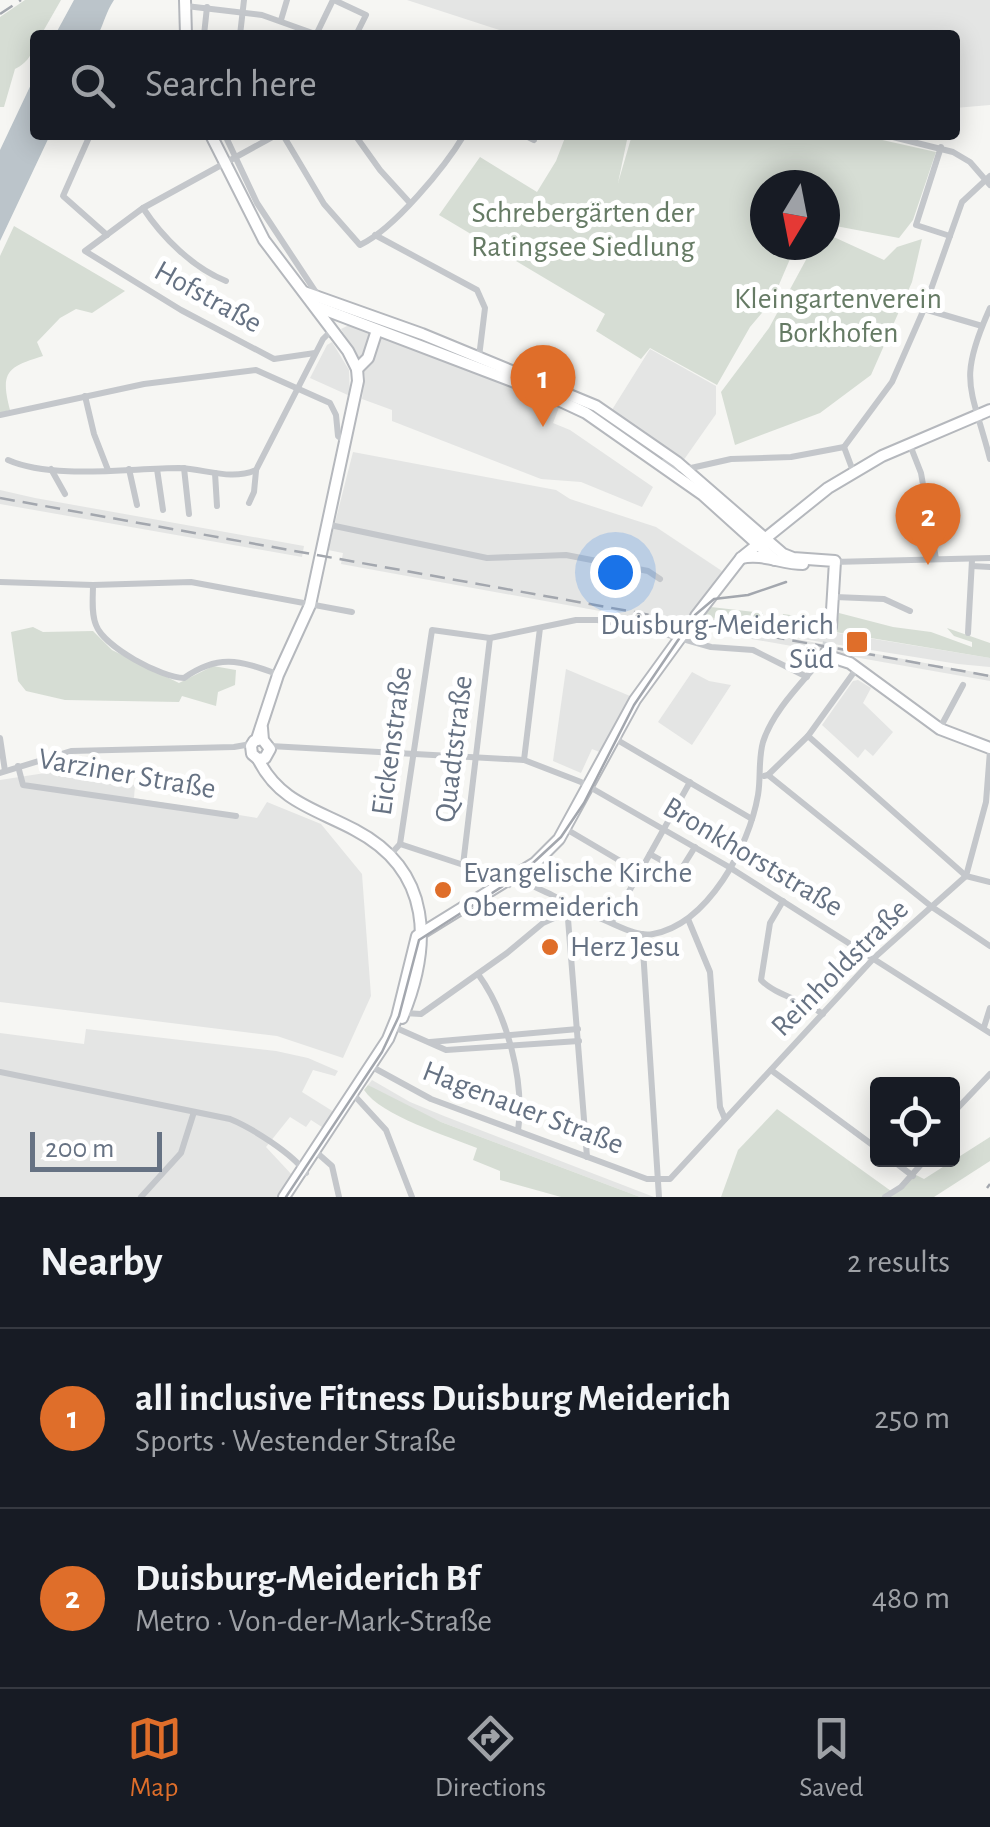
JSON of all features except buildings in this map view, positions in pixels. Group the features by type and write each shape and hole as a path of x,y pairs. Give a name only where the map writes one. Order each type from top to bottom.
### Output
{"main road":[{"path":"186,3 186,30"},
{"path":"215,140 230,160 264,240 312,296 357,369 357,393 342,439 330,525 310,605 278,675 262,723 261,749 269,778 294,800 356,830 390,854 410,885 420,940 406,1013 376,1069 355,1095"},
{"path":"312,296 378,330 479,357 614,418 734,508 775,560"},
{"path":"312,296 565,396 703,495 742,530 783,554 832,565"},
{"path":"357,369 368,358 378,330"},
{"path":"699,612 741,558 853,471 990,410"},
{"path":"741,558 747,542 742,530"},
{"path":"741,558 758,555 792,564 832,565"},
{"path":"831,627 835,597 832,565"},
{"path":"592,787 620,725 684,633"},
{"path":"420,940 546,857 568,830 638,703 684,633"},
{"path":"825,654 857,668 940,729 990,750"},
{"path":"287,1197 400,1029"}],"street":[{"path":"240,30 244,0"},
{"path":"281,20 287,0"},
{"path":"319,30 334,0 366,14 358,30"},
{"path":"186,3 281,20 304,30"},
{"path":"205,30 207,8"},
{"path":"88,140 64,199 107,235 143,208 267,140"},
{"path":"227,140 230,160"},
{"path":"277,140 360,246 410,203 461,140"},
{"path":"358,140 410,203"},
{"path":"646,453 688,470 730,459 791,457 844,447 892,382 924,309 962,202 988,180 970,162 941,147 908,140"},
{"path":"941,147 916,225 950,236"},
{"path":"143,208 187,256 226,282"},
{"name":"Hofstraße","path":"107,235 85,251 182,310 274,359 315,353"},
{"path":"375,235 477,290 485,308 479,357"},
{"path":"990,308 968,373 970,396 990,457"},
{"path":"924,309 982,326"},
{"path":"249,503 256,470 315,353 332,330"},
{"path":"0,415 146,384 252,370 333,407 342,439"},
{"path":"84,396 108,470"},
{"path":"910,444 921,474 936,558"},
{"path":"844,447 853,471"},
{"path":"8,460 50,468 184,468 237,476 256,470"},
{"path":"50,468 65,494"},
{"path":"184,468 189,514"},
{"path":"157,469 163,510"},
{"path":"129,470 138,505"},
{"path":"215,473 217,506"},
{"path":"330,525 487,558 566,555 648,571 660,578"},
{"path":"832,565 936,558 990,568"},
{"path":"972,563 990,558"},
{"path":"968,633 972,563"},
{"path":"0,582 190,582 352,612"},
{"path":"92,585 94,623 102,636 116,648 166,674 184,678 202,666 231,661 278,675"},
{"path":"835,597 884,599 910,611"},
{"path":"490,638 576,620 597,620 684,633 711,646 753,650 807,677"},
{"path":"524,760 540,628"},
{"name":"Eickenstraße","path":"390,854 400,844 432,630 490,638"},
{"name":"Quadtstraße","path":"463,864 490,638"},
{"path":"579,1041 452,1050 400,1029 406,1013 478,974 543,922 567,914 591,914 642,934 654,934 688,920 703,908 729,867 752,819 764,776 763,741 772,722 825,654"},
{"path":"764,776 808,736 857,668"},
{"path":"940,729 963,685"},
{"path":"620,725 617,740 752,819"},
{"path":"808,736 966,876 990,882"},
{"path":"0,738 3,772"},
{"name":"Bronkhorststraße","path":"261,749 412,752 524,760 592,787 695,847 987,1030"},
{"name":"Varziner Straße","path":"3,772 70,751 261,749"},
{"path":"966,876 986,802 990,750"},
{"name":"Varziner Straße","path":"18,766 23,785 236,816"},
{"path":"764,776 932,907 990,946"},
{"path":"612,922 690,782"},
{"path":"568,830 640,872"},
{"path":"400,844 508,883"},
{"path":"650,854 680,871 695,847"},
{"path":"519,876 560,898 567,914 587,1157"},
{"name":"Reinholdstraße","path":"658,1180 676,1174 874,958 966,876"},
{"path":"782,901 770,923 762,980 765,986 798,998 823,1014"},
{"path":"688,920 710,972 720,1107 726,1119"},
{"path":"642,934 658,1197"},
{"path":"478,974 509,1034 518,1131"},
{"path":"987,1030 990,1008"},
{"path":"426,1042 578,1029"},
{"path":"452,1039 452,1050"},
{"name":"Hagenauer Straße","path":"376,1069 431,1099 658,1180"},
{"path":"772,1070 870,1143"},
{"path":"0,1072 240,1123 303,1172"},
{"path":"960,1106 990,1074"},
{"path":"355,1095 386,1130 412,1197"},
{"path":"142,1197 182,1153 194,1112"},
{"path":"317,1152 332,1166 339,1197"},
{"path":"901,1167 913,1176"},
{"path":"886,1197 919,1167"}],"shaded area":[{"path":"74,0 114,0 100,30 58,30"},
{"path":"407,0 990,0 990,105 960,108 960,30 500,30"},
{"path":"30,87 30,140 48,140 0,241 0,150"},
{"path":"349,325 560,405 553,423 570,430 653,487 642,507 581,482 541,479 392,421 392,410 362,399 365,377 361,362 341,329"},
{"path":"332,342 349,370 350,396 310,378"},
{"path":"650,349 716,386 716,414 683,461 610,413"},
{"path":"353,452 556,490 570,499 656,527 722,571 682,626 341,564 343,553 328,550"},
{"path":"0,490 304,546 302,557 0,504"},
{"path":"703,617 795,626 990,658 990,667 958,664 752,631 990,675 990,681 695,629"},
{"path":"566,669 630,696 602,753 592,749 581,773 553,761"},
{"path":"692,672 709,681 731,685 692,745 658,722"},
{"path":"853,681 871,688 863,703 893,732 873,756 865,749 858,758 822,725"},
{"path":"58,771 135,785 134,798 257,818 267,802 321,824 362,874 371,996 343,1058 277,1036 0,1002 0,780"},
{"path":"86,1029 308,1058 338,1071 335,1076 313,1070 302,1092 334,1112 325,1129 311,1120 306,1127 290,1117 266,1147 293,1176 278,1197 0,1197 0,1033 84,1044"},
{"path":"372,1080 410,1102 654,1197 640,1197 441,1122 388,1098 368,1085"}],"green space":[{"path":"25,0 61,0 44,30 30,30 30,55 15,69 4,107 0,107 0,17"},
{"name":"Schrebergärten der Ratingsee Siedlung","path":"564,140 627,140 618,183 631,140 882,140 936,152 913,220 899,238 840,227 840,170 750,170 750,260 790,260 772,301 750,327 717,385 650,348 641,359 596,331 605,314 439,215 480,157 537,192"},
{"path":"14,226 125,291 92,313 76,309 60,318 37,342 43,356 9,373 6,387 10,410 0,413 0,256"},
{"name":"Kleingartenverein Borkhofen","path":"922,239 912,282 871,375 820,413 735,445 721,392 769,328 806,260 840,260 840,240 884,260 897,247"},
{"path":"711,607 763,613 763,621 782,623 783,614 827,620 825,631 703,617"},
{"path":"839,613 931,632 972,647 972,642 954,636 947,628 990,643 990,658 835,632"},
{"path":"33,627 43,632 93,631 112,650 179,683 213,666 236,670 235,685 218,692 216,706 182,696 179,702 65,700 26,691 18,681 11,632"},
{"path":"368,1085 441,1122 640,1197 561,1197 500,1180 500,1171 473,1160 477,1148 385,1108 364,1090"},
{"path":"777,1109 891,1191 883,1197 721,1197 738,1150"},
{"path":"990,1137 990,1161 934,1197 889,1197 916,1175 924,1179 943,1167 960,1167 960,1156"}],"tunnel":[{"path":"826,652 831,627"}],"tram line":[{"path":"695,615 714,599 748,595 786,582"},
{"path":"286,1197 382,1052 399,1016 419,940 520,875 561,837 584,803 634,705 687,627"}],"railway":[{"path":"0,14 21,0"},
{"path":"0,498 990,676"},
{"path":"987,1188 990,1184"}],"place":[{"name":"all inclusive Fitness Duisburg Meiderich","path":"543,427"},
{"name":"Duisburg-Meiderich Bf","path":"928,565"},
{"name":"Duisburg-Meiderich Süd","path":"857,642"},
{"name":"Evangelische Kirche Obermeiderich","path":"443,890"},
{"name":"Herz Jesu","path":"550,947"}]}
